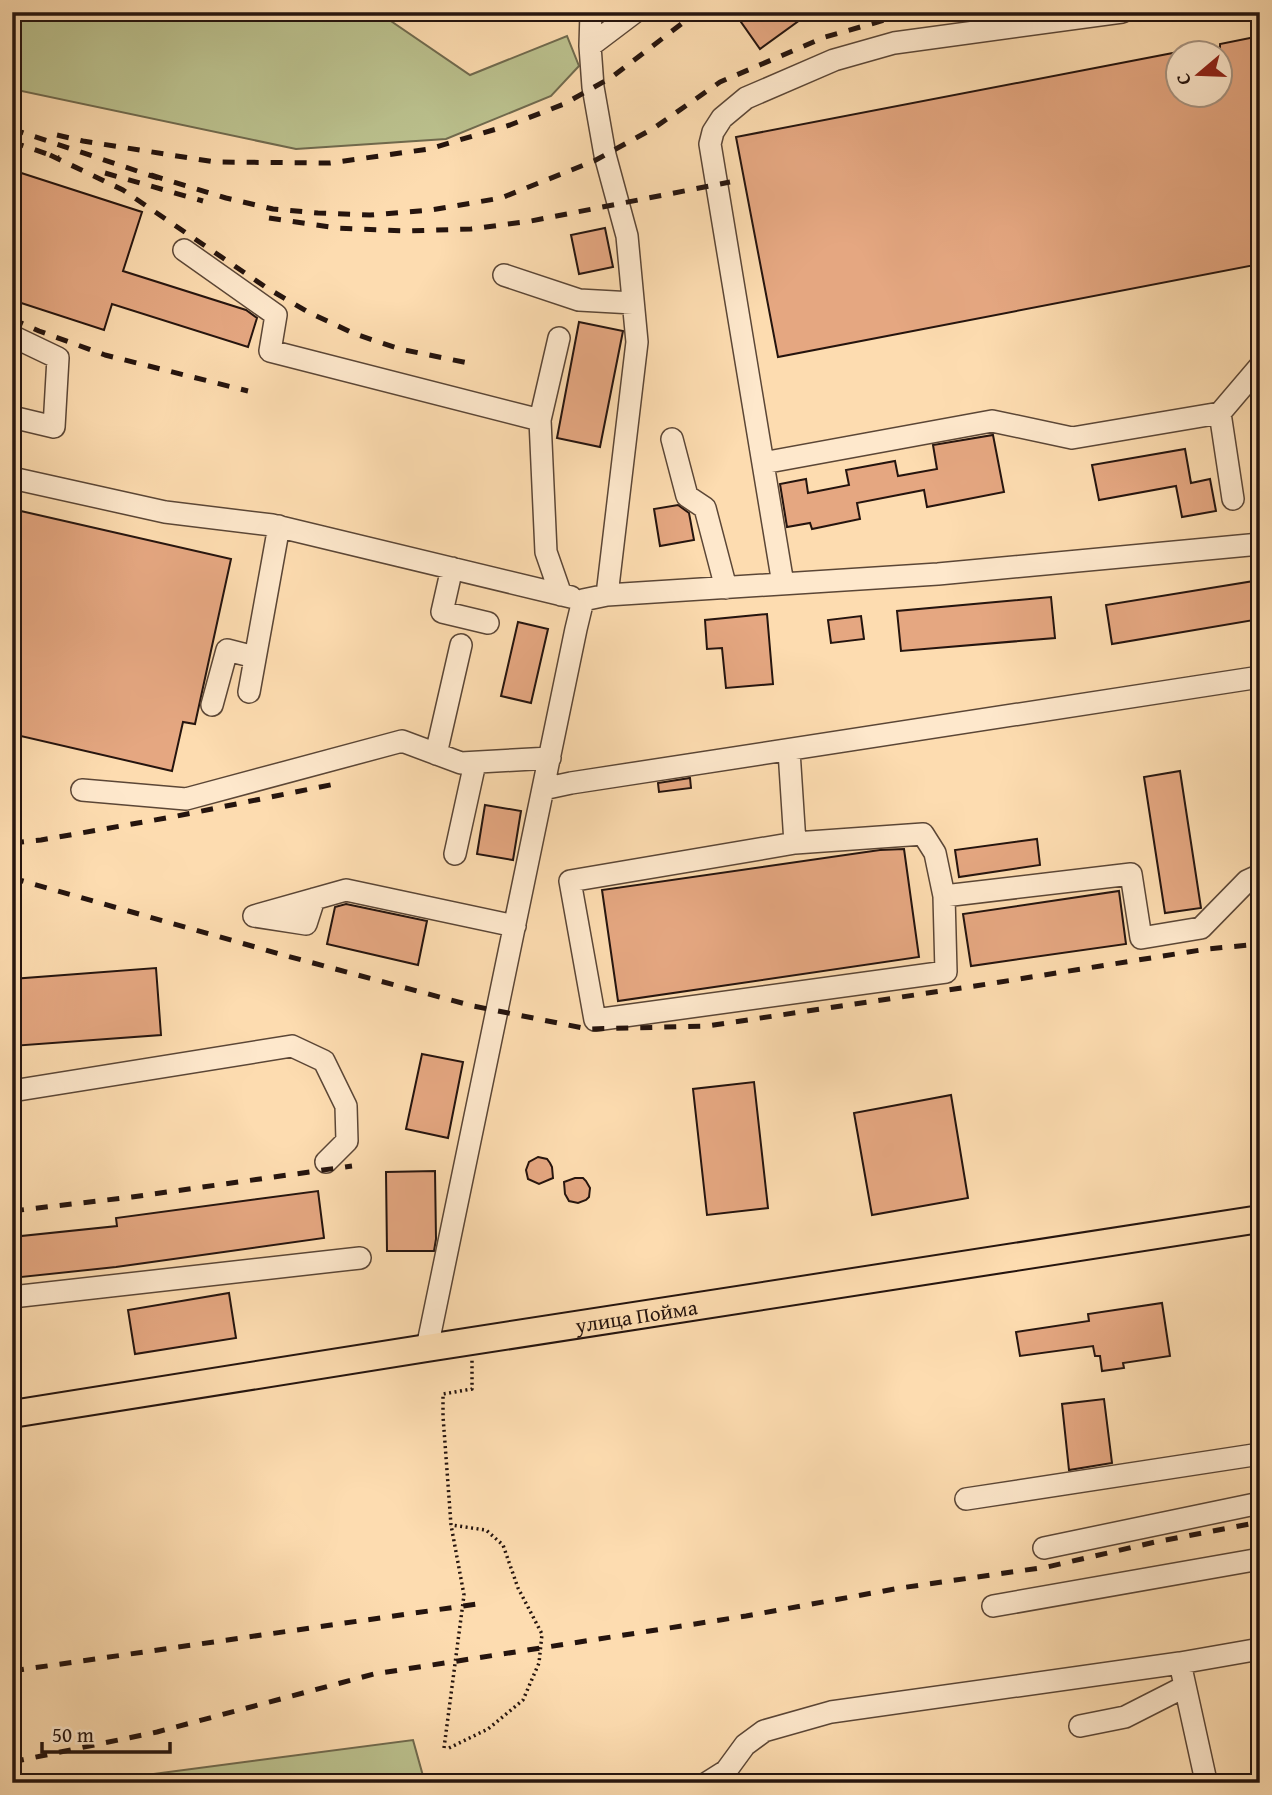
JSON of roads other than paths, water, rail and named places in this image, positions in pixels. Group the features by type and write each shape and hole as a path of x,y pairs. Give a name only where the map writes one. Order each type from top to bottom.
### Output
{"main road":[{"name":"улица Пойма","path":"12,1414 1260,1219"}],"street":[{"path":"592,12 590,46 593,87 605,155 627,236 637,342 607,595"},
{"path":"590,46 635,12"},
{"path":"783,584 710,144 713,132 722,118 746,99 834,60 894,43 1122,12"},
{"path":"184,250 276,315 270,351 540,420"},
{"path":"504,275 579,300 633,303"},
{"path":"12,336 58,358 54,427 12,418"},
{"path":"559,338 540,420 546,552 561,595"},
{"path":"763,463 992,421 1072,438 1220,413 1260,366"},
{"path":"1220,413 1233,499"},
{"path":"672,439 687,496 705,508 726,587"},
{"path":"12,478 165,512 279,526 583,600 607,595 938,574 1260,544"},
{"path":"249,692 279,526"},
{"path":"452,568 442,612 488,623"},
{"path":"427,1348 583,600"},
{"path":"436,754 461,645"},
{"path":"212,705 227,650 255,657"},
{"path":"543,789 1260,677"},
{"path":"82,790 186,799 402,741 461,763 550,758"},
{"path":"789,751 794,844"},
{"path":"455,854 475,763"},
{"path":"923,834 935,853 944,895 946,972 595,1020 570,881 794,844 923,834"},
{"path":"944,895 1131,874 1141,937 1200,928 1247,881 1260,875"},
{"path":"314,899 346,890 515,926"},
{"path":"12,1091 292,1046 324,1061 346,1106 347,1141 326,1162"},
{"path":"12,1297 360,1258"},
{"path":"966,1499 1260,1454"},
{"path":"1044,1548 1260,1503"},
{"path":"993,1606 1260,1559"},
{"path":"707,1783 725,1777 745,1745 764,1731 831,1712 1260,1650"},
{"path":"1180,1662 1206,1781"},
{"path":"1080,1726 1125,1717 1184,1687"}],"railway":[{"path":"57,135 215,162 330,163 429,149 510,125 564,104 612,77 697,12"},
{"path":"151,175 273,209 318,213 370,215 431,210 501,198 594,161 654,128 720,82 825,37 913,12"},
{"path":"12,129 158,178"},
{"path":"12,142 59,158"},
{"path":"50,155 123,190 267,288 308,312 355,334 400,349 473,364"},
{"path":"105,173 203,201"},
{"path":"269,218 337,228 408,231 471,229 531,221 730,182"},
{"path":"12,319 105,355 248,391"},
{"path":"12,843 172,817 340,783"},
{"path":"12,878 473,1006 588,1029 707,1026 1207,949 1260,944"},
{"path":"12,1211 352,1166"},
{"path":"12,1762 157,1732 374,1674 746,1616 900,1588 1047,1567 1155,1542 1260,1522"},
{"path":"12,1671 484,1603"}]}
